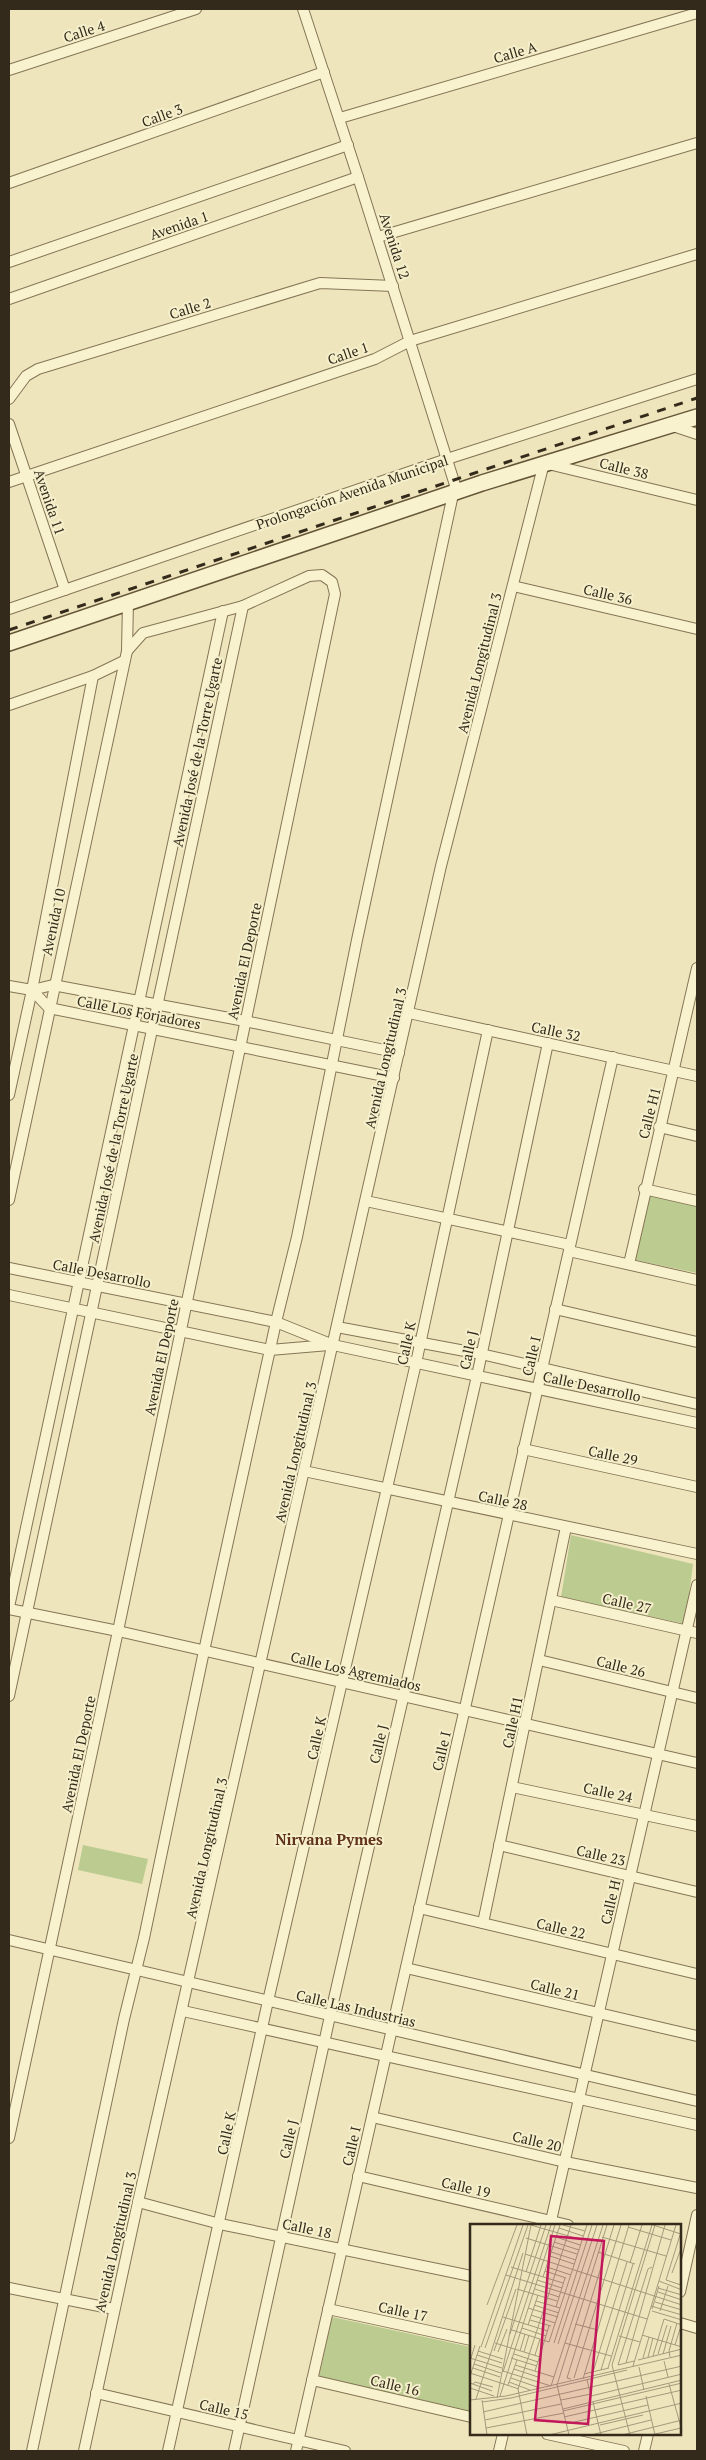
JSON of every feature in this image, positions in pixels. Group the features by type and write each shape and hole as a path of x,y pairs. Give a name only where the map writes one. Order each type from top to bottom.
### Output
{"main road":[{"path":"9,643 128,601 452,493 697,417"}],"street":[{"name":"Calle 4","path":"9,70 196,9"},
{"name":"Avenida 12","path":"32,2451 276,1322 298,1237 336,1040 448,521 454,479 340,118 303,9"},
{"name":"Calle A","path":"340,118 697,13"},
{"name":"Calle 3","path":"9,184 324,72"},
{"path":"378,237 697,143"},
{"name":"Avenida 1","path":"9,262 348,144"},
{"name":"Avenida 1","path":"9,300 358,176"},
{"name":"Calle 1","path":"9,482 375,359 410,341 697,254"},
{"name":"Calle 2","path":"9,399 26,376 38,369 320,283 393,286"},
{"name":"Prolongación Avenida Municipal","path":"9,609 447,459 697,379"},
{"name":"Avenida 11","path":"9,424 66,590"},
{"path":"673,426 697,434"},
{"name":"Calle 38","path":"544,463 697,500"},
{"name":"Avenida Longitudinal 3","path":"84,2451 138,2202 262,1664 441,866 544,463"},
{"name":"Avenida El Deporte","path":"9,2138 118,1631 335,594 332,582 322,575 309,576 243,606"},
{"name":"Calle 36","path":"513,586 697,629"},
{"name":"Avenida 10","path":"9,1200 53,985 127,650 128,601"},
{"path":"127,650 142,633 243,606"},
{"name":"Avenida José de la Torre Ugarte","path":"9,1696 98,1286 156,1004 243,606"},
{"name":"Avenida José de la Torre Ugarte","path":"9,1608 223,611"},
{"path":"9,705 93,676 124,662"},
{"name":"Avenida 10","path":"9,1095 32,990 93,676"},
{"name":"Calle H1","path":"629,1264 644,1189 674,1071 697,968"},
{"name":"Calle Los Forjadores","path":"9,986 32,990 53,985 245,1021 399,1053"},
{"path":"32,990 49,1008"},
{"name":"Calle Los Forjadores","path":"49,1008 240,1045 394,1078"},
{"name":"Calle 32","path":"409,1013 697,1076"},
{"name":"Calle K","path":"168,2451 220,2224 268,2001 416,1362 488,1030"},
{"name":"Calle J","path":"234,2451 280,2236 477,1376 548,1043"},
{"name":"Calle I","path":"297,2446 613,1057"},
{"path":"659,1127 697,1136"},
{"path":"644,1189 697,1201"},
{"path":"366,1201 508,1232 697,1280"},
{"name":"Calle Desarrollo","path":"9,1268 276,1322 333,1345 697,1423"},
{"name":"Calle Desarrollo","path":"9,1295 270,1350 333,1345"},
{"path":"555,1309 697,1342"},
{"name":"Calle Desarrollo","path":"337,1327 481,1354 697,1404"},
{"name":"Calle 29","path":"524,1449 697,1488"},
{"name":"Calle 28","path":"304,1471 697,1554"},
{"name":"Calle H1","path":"482,1923 566,1527"},
{"name":"Calle H","path":"551,2223 673,1692 692,1632 697,1585"},
{"name":"Calle 27","path":"551,1600 692,1632"},
{"name":"Calle Los Agremiados","path":"9,1608 403,1695 464,1711 697,1763"},
{"name":"Calle 26","path":"539,1660 697,1698"},
{"name":"Calle 24","path":"512,1786 697,1826"},
{"name":"Calle 23","path":"499,1845 697,1892"},
{"name":"Calle 22","path":"419,1908 697,1974"},
{"name":"Calle Las Industrias","path":"9,1940 697,2101"},
{"name":"Calle 21","path":"406,1968 697,2036"},
{"path":"183,2011 697,2126"},
{"name":"Calle 20","path":"372,2116 565,2162 697,2188"},
{"name":"Calle 19","path":"358,2176 551,2223"},
{"name":"Calle 18","path":"138,2202 220,2224 470,2276"},
{"path":"681,2282 684,2250 697,2215"},
{"path":"9,2288 114,2309"},
{"name":"Calle 17","path":"328,2309 470,2340"},
{"path":"681,2323 697,2328"},
{"name":"Calle 16","path":"312,2380 470,2417"},
{"name":"Calle 15","path":"96,2393 239,2427 297,2446 345,2451"},
{"path":"499,2451 503,2435"},
{"path":"552,2435 624,2451"},
{"path":"644,2451 648,2435"}],"green space":[{"path":"648,1194 697,1205 697,1273 635,1260"},
{"path":"571,1535 693,1564 685,1624 561,1597"},
{"path":"83,1845 148,1859 142,1884 78,1870"},
{"path":"332,2317 470,2347 470,2411 319,2377"}],"railway":[{"path":"9,630 697,398"}],"district":[{"name":"Nirvana Pymes","path":"329,1839"}]}
